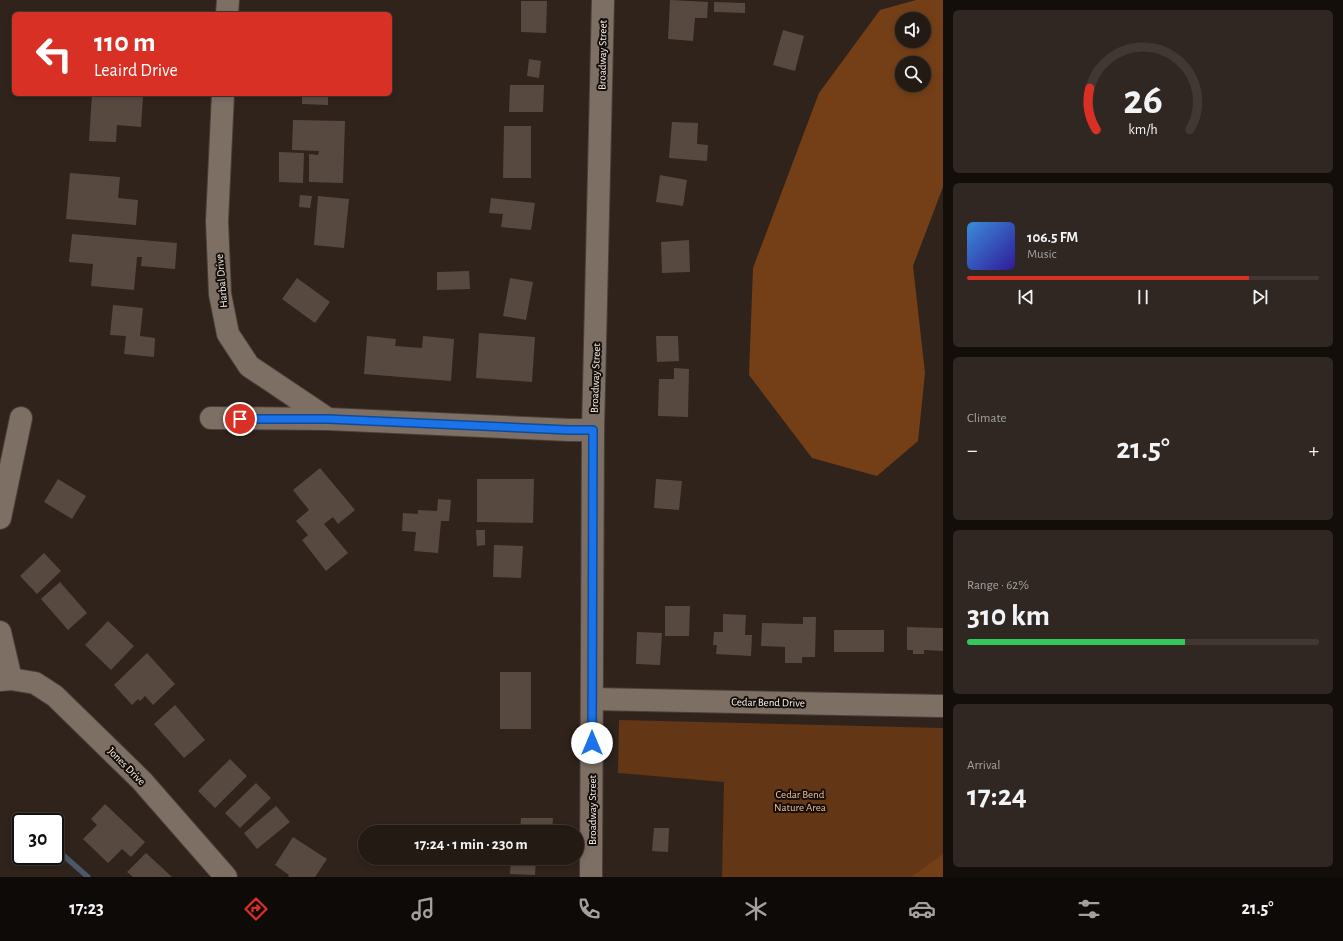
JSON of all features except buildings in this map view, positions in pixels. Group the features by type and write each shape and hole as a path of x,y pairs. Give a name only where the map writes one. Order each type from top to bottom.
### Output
{"street":[{"path":"227,12 228,0"},
{"name":"Broadway Street","path":"591,877 593,430 604,0"},
{"name":"Harbal Drive","path":"223,96 217,221 220,294 228,334 249,366 328,419"},
{"path":"0,518 21,418"},
{"path":"211,418 328,419 561,430 593,430"},
{"name":"Jones Drive","path":"0,632 6,679 35,683 55,696 142,781 226,877"},
{"name":"Cedar Bend Drive","path":"592,699 943,706"}],"green space":[{"name":"Cedar Bend Nature Area","path":"619,720 943,728 943,877 722,877 724,782 618,773"}],"shaded area":[{"path":"916,0 943,0 943,187 913,266 925,373 918,441 877,476 812,458 749,375 753,268 819,93 880,10"},
{"path":"943,854 943,877 911,877"}],"waterway":[{"path":"64,856 88,877"}],"route":[{"path":"240,419 328,419 593,430 592,743"}]}
